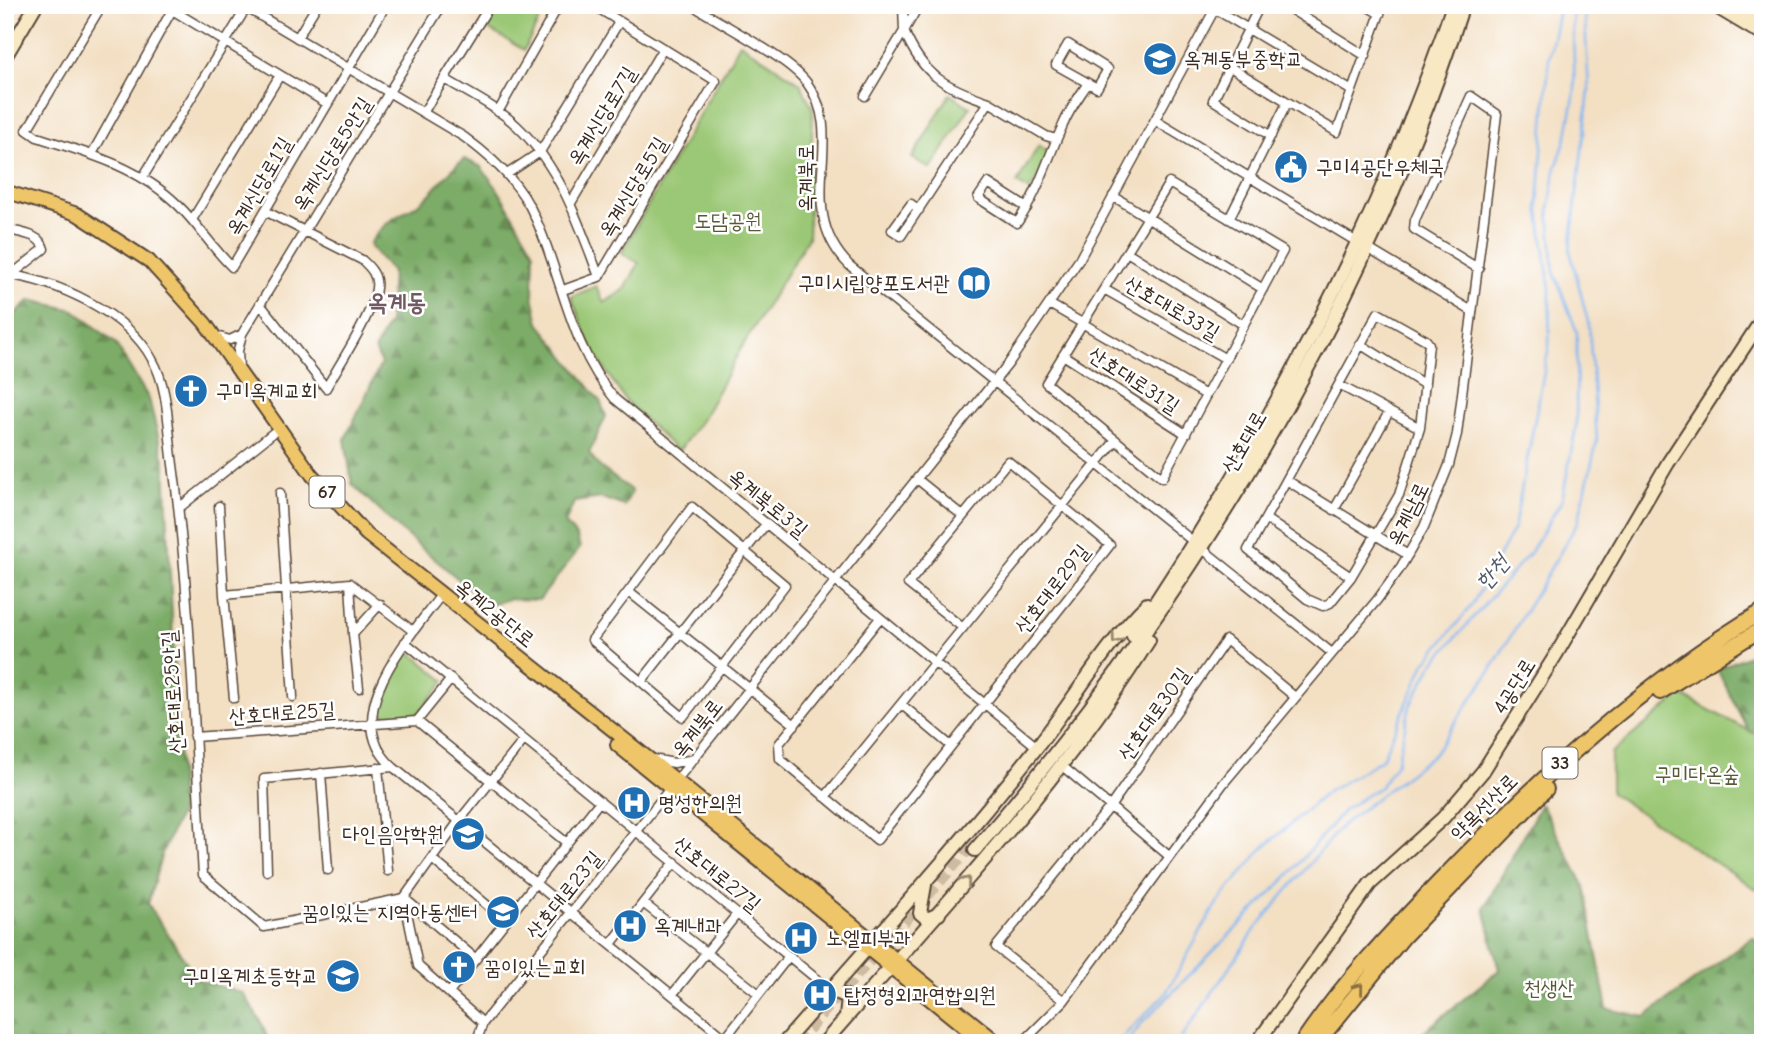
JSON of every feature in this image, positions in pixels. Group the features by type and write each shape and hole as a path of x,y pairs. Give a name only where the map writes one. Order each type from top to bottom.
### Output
{"highway":[{"name":"약목선산로","path":"1302,1043 1360,967 1448,872 1578,746 1763,611"},
{"name":"약목선산로","path":"1317,1043 1368,977 1483,850 1596,741 1686,667 1763,628"}],"main road":[{"name":"옥계2공단로","path":"5,191 77,214 131,247 165,277 213,334 276,431"},
{"name":"옥계2공단로","path":"5,199 63,217 90,229 144,266 215,351 328,504 365,542 645,756 674,785"},
{"name":"옥계2공단로","path":"439,598 895,965 998,1043"},
{"name":"옥계2공단로","path":"895,965 984,1043"}],"street":[{"path":"5,57 36,5"},
{"name":"옥계신당로1길","path":"102,5 27,130 37,137 92,154 143,177 166,194 192,220 232,267 348,69"},
{"path":"163,5 328,104"},
{"path":"296,38 317,5"},
{"path":"348,69 386,5"},
{"path":"390,94 442,5"},
{"path":"423,113 490,5"},
{"path":"498,112 559,5"},
{"path":"593,5 663,48"},
{"name":"옥계북로","path":"692,5 794,69 813,92 823,119 821,215 827,234 839,255 994,381"},
{"path":"903,5 904,31 915,53 938,81 989,102 1046,136 1056,139"},
{"path":"865,96 919,5"},
{"path":"1260,5 1213,100 1270,136"},
{"path":"1284,5 1366,56"},
{"path":"1230,67 1337,132 1382,10 1365,5"},
{"name":"산호대로","path":"1362,245 1414,113 1452,5"},
{"name":"산호대로","path":"1198,545 1083,709 972,848 1107,685 1273,433 1362,245 1397,178 1463,5"},
{"path":"1713,5 1763,35"},
{"path":"1732,5 1763,23"},
{"path":"143,177 246,6 472,143 507,174 530,207 563,290 599,277"},
{"path":"1216,7 1352,91"},
{"name":"옥계북로","path":"674,785 994,381 1051,305 1156,121 1216,7"},
{"path":"92,154 172,10"},
{"path":"507,174 541,152 619,22"},
{"path":"1068,44 1108,69 1097,88 1088,83 1056,65 1068,44"},
{"name":"옥계신당로7길","path":"571,202 663,48"},
{"name":"옥계신당로5길","path":"599,277 716,81 663,48"},
{"name":"옥계신당로1길","path":"192,220 280,75"},
{"name":"옥계신당로7길","path":"444,79 517,126 541,152 571,202 599,277"},
{"path":"1027,208 988,183 978,198 1017,223 1027,208 1044,177 1056,139 1088,83"},
{"name":"옥계신당로5안길","path":"240,373 238,351 242,334 390,94"},
{"name":"옥계남로","path":"1022,1043 1064,1000 1258,740 1377,600 1409,555 1440,491 1452,455 1479,269 1497,114 1471,96 1415,220 1414,229 1479,269"},
{"path":"919,210 989,102"},
{"path":"1229,219 1287,103"},
{"path":"1156,121 1471,310"},
{"name":"산호대로33길","path":"1046,383 1169,183 1283,251 1226,359 1104,289"},
{"path":"1113,196 1263,289"},
{"path":"265,211 304,232"},
{"path":"5,229 34,236 44,245 41,253 5,280"},
{"name":"옥계신당로5안길","path":"260,304 326,388 371,305 377,287 373,271 362,260 304,232"},
{"name":"산호대로33길","path":"1127,252 1244,325"},
{"name":"산호대로25안길","path":"10,274 98,307 118,318 154,361 163,394 180,508 203,875 264,927 404,898"},
{"name":"옥계북로3길","path":"563,290 577,337 597,377 615,399 835,581"},
{"path":"1051,305 1084,322"},
{"path":"1378,313 1426,340 1429,353 1420,428 1399,495 1351,577 1327,605 1307,599 1248,550 1288,481 1360,344 1378,313"},
{"name":"4공단로","path":"1257,1043 1370,884 1390,862 1443,818 1483,771 1550,664 1668,463 1759,332 1763,318"},
{"name":"산호대로31길","path":"1084,322 1206,395"},
{"path":"213,334 230,340 242,334"},
{"path":"1360,344 1425,385"},
{"name":"산호대로31길","path":"1063,355 1186,434"},
{"name":"산호대로31길","path":"1046,383 1162,478 1226,359"},
{"path":"994,381 1332,653"},
{"path":"1339,385 1420,428"},
{"path":"1334,510 1389,412"},
{"path":"180,508 276,431"},
{"path":"1063,506 1116,440"},
{"name":"산호대로29길","path":"880,618 779,744 780,759 877,840 1110,545 1008,461 908,584 963,628"},
{"path":"917,478 963,516"},
{"path":"1288,481 1409,555"},
{"path":"280,493 293,697"},
{"path":"219,506 234,698"},
{"name":"산호대로29길","path":"825,797 1063,506"},
{"path":"692,507 785,585 683,717 592,640 629,592 692,507"},
{"path":"1266,519 1351,577"},
{"path":"641,682 766,524"},
{"path":"824,1043 939,914 1061,765 1129,674 1178,594 1198,545"},
{"path":"835,581 1037,747"},
{"path":"224,595 350,583 413,631"},
{"path":"350,583 359,688"},
{"path":"783,1043 926,881 1037,747 1120,633 1164,590"},
{"path":"629,592 750,689"},
{"path":"439,598 405,642 378,690 373,724 381,752 393,767 728,1040 759,994 789,957"},
{"path":"353,634 380,604"},
{"name":"산호대로30길","path":"1064,1000 996,947 1110,807 1226,640 1296,697"},
{"name":"산호대로27길","path":"405,642 830,990"},
{"path":"451,679 417,721 567,843"},
{"name":"옥계북로","path":"750,689 795,724"},
{"path":"901,704 951,746"},
{"name":"산호대로25길","path":"194,737 417,721"},
{"path":"484,1023 418,966 404,898 459,821 524,740"},
{"path":"645,756 674,763 694,759"},
{"path":"1061,765 1169,856"},
{"path":"267,871 264,779 393,767"},
{"path":"378,768 388,871"},
{"path":"321,773 328,870"},
{"name":"산호대로23길","path":"476,1043 484,1023 674,785"},
{"path":"449,993 600,801"},
{"path":"432,859 506,920"},
{"path":"611,944 674,862"},
{"path":"926,881 920,913 927,919 939,914"},
{"path":"404,898 476,959"},
{"path":"643,902 705,954 759,994"},
{"path":"672,995 737,914"},
{"path":"830,990 848,997 849,1008 844,1020"}],"green space":[{"path":"495,5 535,5 544,11 524,50 483,26"},
{"name":"도담공원","path":"740,43 800,83 813,109 808,238 704,416 678,452 625,400 593,351 571,297 596,286 604,303 625,289 639,263 621,253"},
{"path":"950,94 970,107 931,169 912,158"},
{"path":"1039,145 1049,153 1040,176 1029,191 1017,183"},
{"path":"464,159 480,166 497,188 534,252 533,296 539,323 600,401 606,416 589,453 600,467 632,491 624,506 602,498 574,502 565,523 577,537 580,548 539,600 509,599 489,605 399,529 352,484 345,439 381,364 375,349 389,322 392,272 369,245 383,227 421,202"},
{"path":"30,300 74,310 115,343 149,399 165,464 181,811 162,853 148,904 198,980 243,993 262,1024 269,1043 5,1043 5,323"},
{"path":"1763,649 1763,749 1756,746 1717,669"},
{"path":"409,651 445,681 418,714 384,715 377,705 382,692"},
{"name":"구미다온숲","path":"1681,695 1763,738 1763,894 1611,793 1611,753"},
{"name":"천생산","path":"1541,804 1584,885 1607,1009 1645,1017 1753,937 1763,946 1763,1043 1410,1043 1499,970 1484,908"}],"waterway":[{"path":"1117,1043 1166,993 1217,903 1262,849 1326,793 1382,759 1425,663 1472,605 1514,528 1549,346 1550,289 1538,205 1549,58 1560,5"},
{"name":"한천","path":"1127,1043 1141,1024 1287,877 1344,810 1381,786 1397,762 1410,706 1432,665 1532,550 1562,500 1576,427 1577,332 1554,272 1549,210 1555,171 1567,135 1575,91 1572,5"},
{"path":"1178,1043 1257,927 1342,825 1434,754 1489,673 1578,522 1597,441 1589,326 1570,251 1589,91 1584,5"}],"tunnel":[{"path":"796,1043 970,847"}],"place":[{"name":"옥계동부중학교","path":"1160,59"},
{"name":"구미4공단우체국","path":"1291,167"},
{"name":"구미시립양포도서관","path":"974,283"},
{"name":"구미옥계교회","path":"191,391"},
{"name":"명성한의원","path":"634,803"},
{"name":"다인음악학원","path":"468,834"},
{"name":"꿈이있는 지역아동센터","path":"503,912"},
{"name":"옥계내과","path":"630,926"},
{"name":"노엘피부과","path":"801,938"},
{"name":"꿈이있는교회","path":"459,967"},
{"name":"구미옥계초등학교","path":"343,976"},
{"name":"탑정형외과연합의원","path":"820,995"}],"district":[{"name":"옥계동","path":"397,302"}]}
